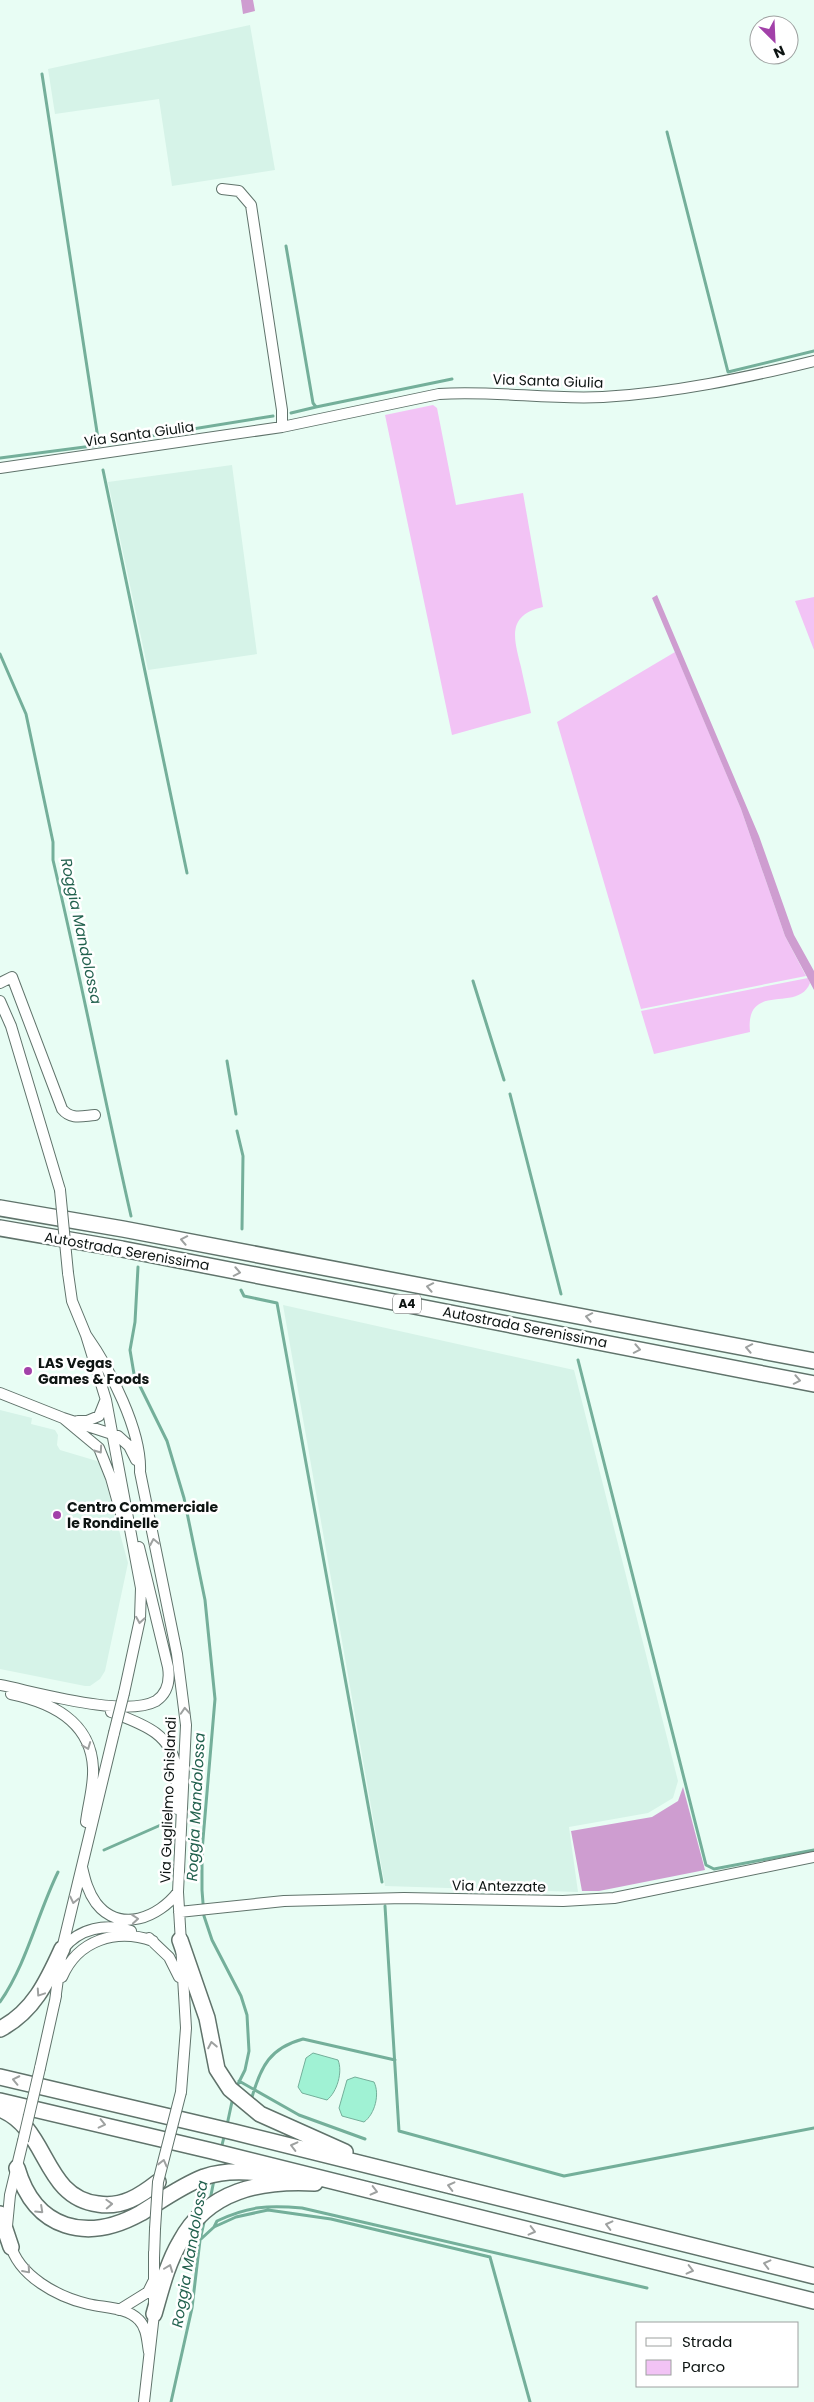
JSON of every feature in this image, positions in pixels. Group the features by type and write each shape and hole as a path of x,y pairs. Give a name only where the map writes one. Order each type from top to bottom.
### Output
{"highway":[{"name":"Autostrada Serenissima","path":"0,1208 132,1230 814,1361"},
{"name":"Autostrada Serenissima","path":"0,1228 122,1249 814,1384"},
{"path":"180,1940 207,2018 217,2069 230,2089 260,2114 373,2166"},
{"path":"0,2030 14,2021 33,2003 45,1985 62,1949"},
{"path":"0,2077 216,2127 814,2276"},
{"path":"0,2101 218,2152 814,2301"},
{"path":"0,2109 22,2123 36,2142 61,2185 78,2199 104,2205 116,2204 141,2196 158,2182"},
{"path":"17,2168 27,2196 43,2214 64,2226 90,2229 112,2224 140,2213 174,2191 206,2177 222,2173 252,2172 354,2186"},
{"path":"154,2314 165,2277 180,2242 202,2214 214,2205 240,2190 268,2183 292,2182 354,2186"},
{"path":"0,2214 11,2246"}],"street":[{"path":"222,189 239,191 251,204 282,410 282,427"},
{"name":"Via Santa Giulia","path":"0,468 282,427 439,394 465,392 604,397 710,384 814,361"},
{"path":"0,983 12,977 62,1109 67,1116 95,1115"},
{"name":"Via Guglielmo Ghislandi","path":"0,1001 15,1039 60,1190 72,1301 86,1335 106,1400 110,1433 128,1515 141,1588 140,1619 62,1949 55,2001 7,2214 11,2246 24,2267 41,2283 87,2304 119,2310 140,2320 145,2328 149,2352"},
{"name":"Via Guglielmo Ghislandi","path":"0,1015 15,1039"},
{"name":"Via Guglielmo Ghislandi","path":"86,1335 97,1350 128,1416 139,1451 140,1472 184,1699 186,1746 178,1892 184,1996 185,2056 181,2092 158,2182 153,2281 148,2292 119,2310"},
{"path":"0,1393 63,1418 118,1436 129,1446 140,1472"},
{"path":"63,1418 81,1421 95,1418 102,1412 106,1400"},
{"path":"63,1418 89,1438 104,1458 137,1572"},
{"path":"115,1452 121,1446 129,1446"},
{"path":"0,1685 67,1698 138,1707 157,1700 164,1693 168,1684 168,1667 134,1531 128,1515"},
{"path":"0,1692 33,1699 57,1709 74,1722 85,1740 93,1767 82,1862"},
{"path":"67,1698 136,1721 157,1733 167,1744 176,1770 181,1847"},
{"name":"Via Antezzate","path":"179,1912 293,1900 404,1898 563,1902 614,1898 814,1856"},
{"name":"Via Guglielmo Ghislandi","path":"82,1862 87,1886 97,1904 104,1911 119,1918 137,1920 148,1917 166,1906 178,1892"},
{"name":"Via Guglielmo Ghislandi","path":"62,1949 78,1934 100,1928 126,1929 153,1941 169,1957 176,1968 184,1996"},
{"name":"Via Guglielmo Ghislandi","path":"55,2001 66,1967 83,1948 108,1937 124,1935 153,1941"},
{"name":"Via Guglielmo Ghislandi","path":"149,2352 154,2314 154,2252"},
{"path":"144,2402 149,2352"}],"shaded area":[{"path":"241,0 253,0 255,11 243,14"},
{"path":"250,25 275,170 172,186 159,99 55,114 48,69"},
{"path":"232,465 257,654 148,670 108,482"},
{"path":"657,595 759,836 794,935 814,971 814,990 785,936 741,809 652,598"},
{"path":"283,1305 574,1370 678,1781 673,1798 648,1813 569,1827 578,1892 385,1886"},
{"name":"Centro Commerciale le Rondinelle","path":"0,1410 32,1418 31,1424 55,1430 58,1435 57,1445 60,1450 97,1461 102,1468 128,1563 105,1671 100,1679 90,1686 0,1669"},
{"path":"683,1787 705,1870 599,1891 582,1891 571,1831 652,1817 678,1801"},
{"path":"313,2053 338,2060 340,2070 338,2082 334,2092 327,2100 302,2093 298,2087 306,2058"},
{"path":"355,2077 374,2082 377,2092 374,2109 364,2122 342,2116 339,2108 347,2080"}],"green space":[{"path":"433,405 437,408 456,505 523,493 543,607 523,616 518,622 515,638 531,713 452,735 385,415"},
{"path":"814,597 814,650 795,601"},
{"path":"675,652 741,809 785,936 806,976 641,1009 557,722"},
{"path":"808,978 810,983 804,992 795,996 764,1002 756,1007 751,1016 750,1032 654,1054 641,1011"}],"waterway":[{"path":"42,74 99,445"},
{"path":"667,132 728,372 814,351"},
{"path":"286,246 313,403 316,407 452,379"},
{"path":"291,413 316,407"},
{"path":"137,438 273,416"},
{"path":"0,458 100,445"},
{"path":"103,470 187,873"},
{"name":"Roggia Mandolossa","path":"0,654 26,714 53,842 53,860 131,1216"},
{"path":"473,981 504,1080"},
{"path":"227,1061 236,1114"},
{"path":"510,1094 561,1294"},
{"path":"237,1131 243,1156 242,1229"},
{"name":"Roggia Mandolossa","path":"138,1267 135,1322 130,1350 134,1374 167,1441 184,1498 205,1600 215,1699 202,1851 202,1890 204,1916 212,1940 241,1996 247,2015 249,2051 245,2070 236,2088"},
{"path":"241,1290 244,1296 277,1303 382,1882"},
{"path":"578,1360 706,1865 714,1869 814,1850"},
{"path":"104,1850 163,1824"},
{"path":"0,2002 18,1971 58,1872"},
{"path":"385,1906 399,2131 564,2176 814,2128"},
{"path":"252,2097 259,2076 268,2060 282,2048 303,2039 395,2060"},
{"path":"239,2081 299,2115 365,2139"},
{"name":"Roggia Mandolossa","path":"227,2125 233,2097"},
{"name":"Roggia Mandolossa","path":"221,2149 225,2133"},
{"name":"Roggia Mandolossa","path":"210,2200 214,2180"},
{"path":"214,2227 217,2221 239,2212 269,2207 302,2208 647,2288"},
{"path":"201,2239 214,2227 236,2217 268,2210 331,2219 490,2257 530,2402"},
{"name":"Roggia Mandolossa","path":"171,2402 192,2308 200,2240 205,2218"}],"place":[{"name":"LAS Vegas Games & Foods","path":"28,1371"},
{"name":"Centro Commerciale le Rondinelle","path":"57,1515"}]}
